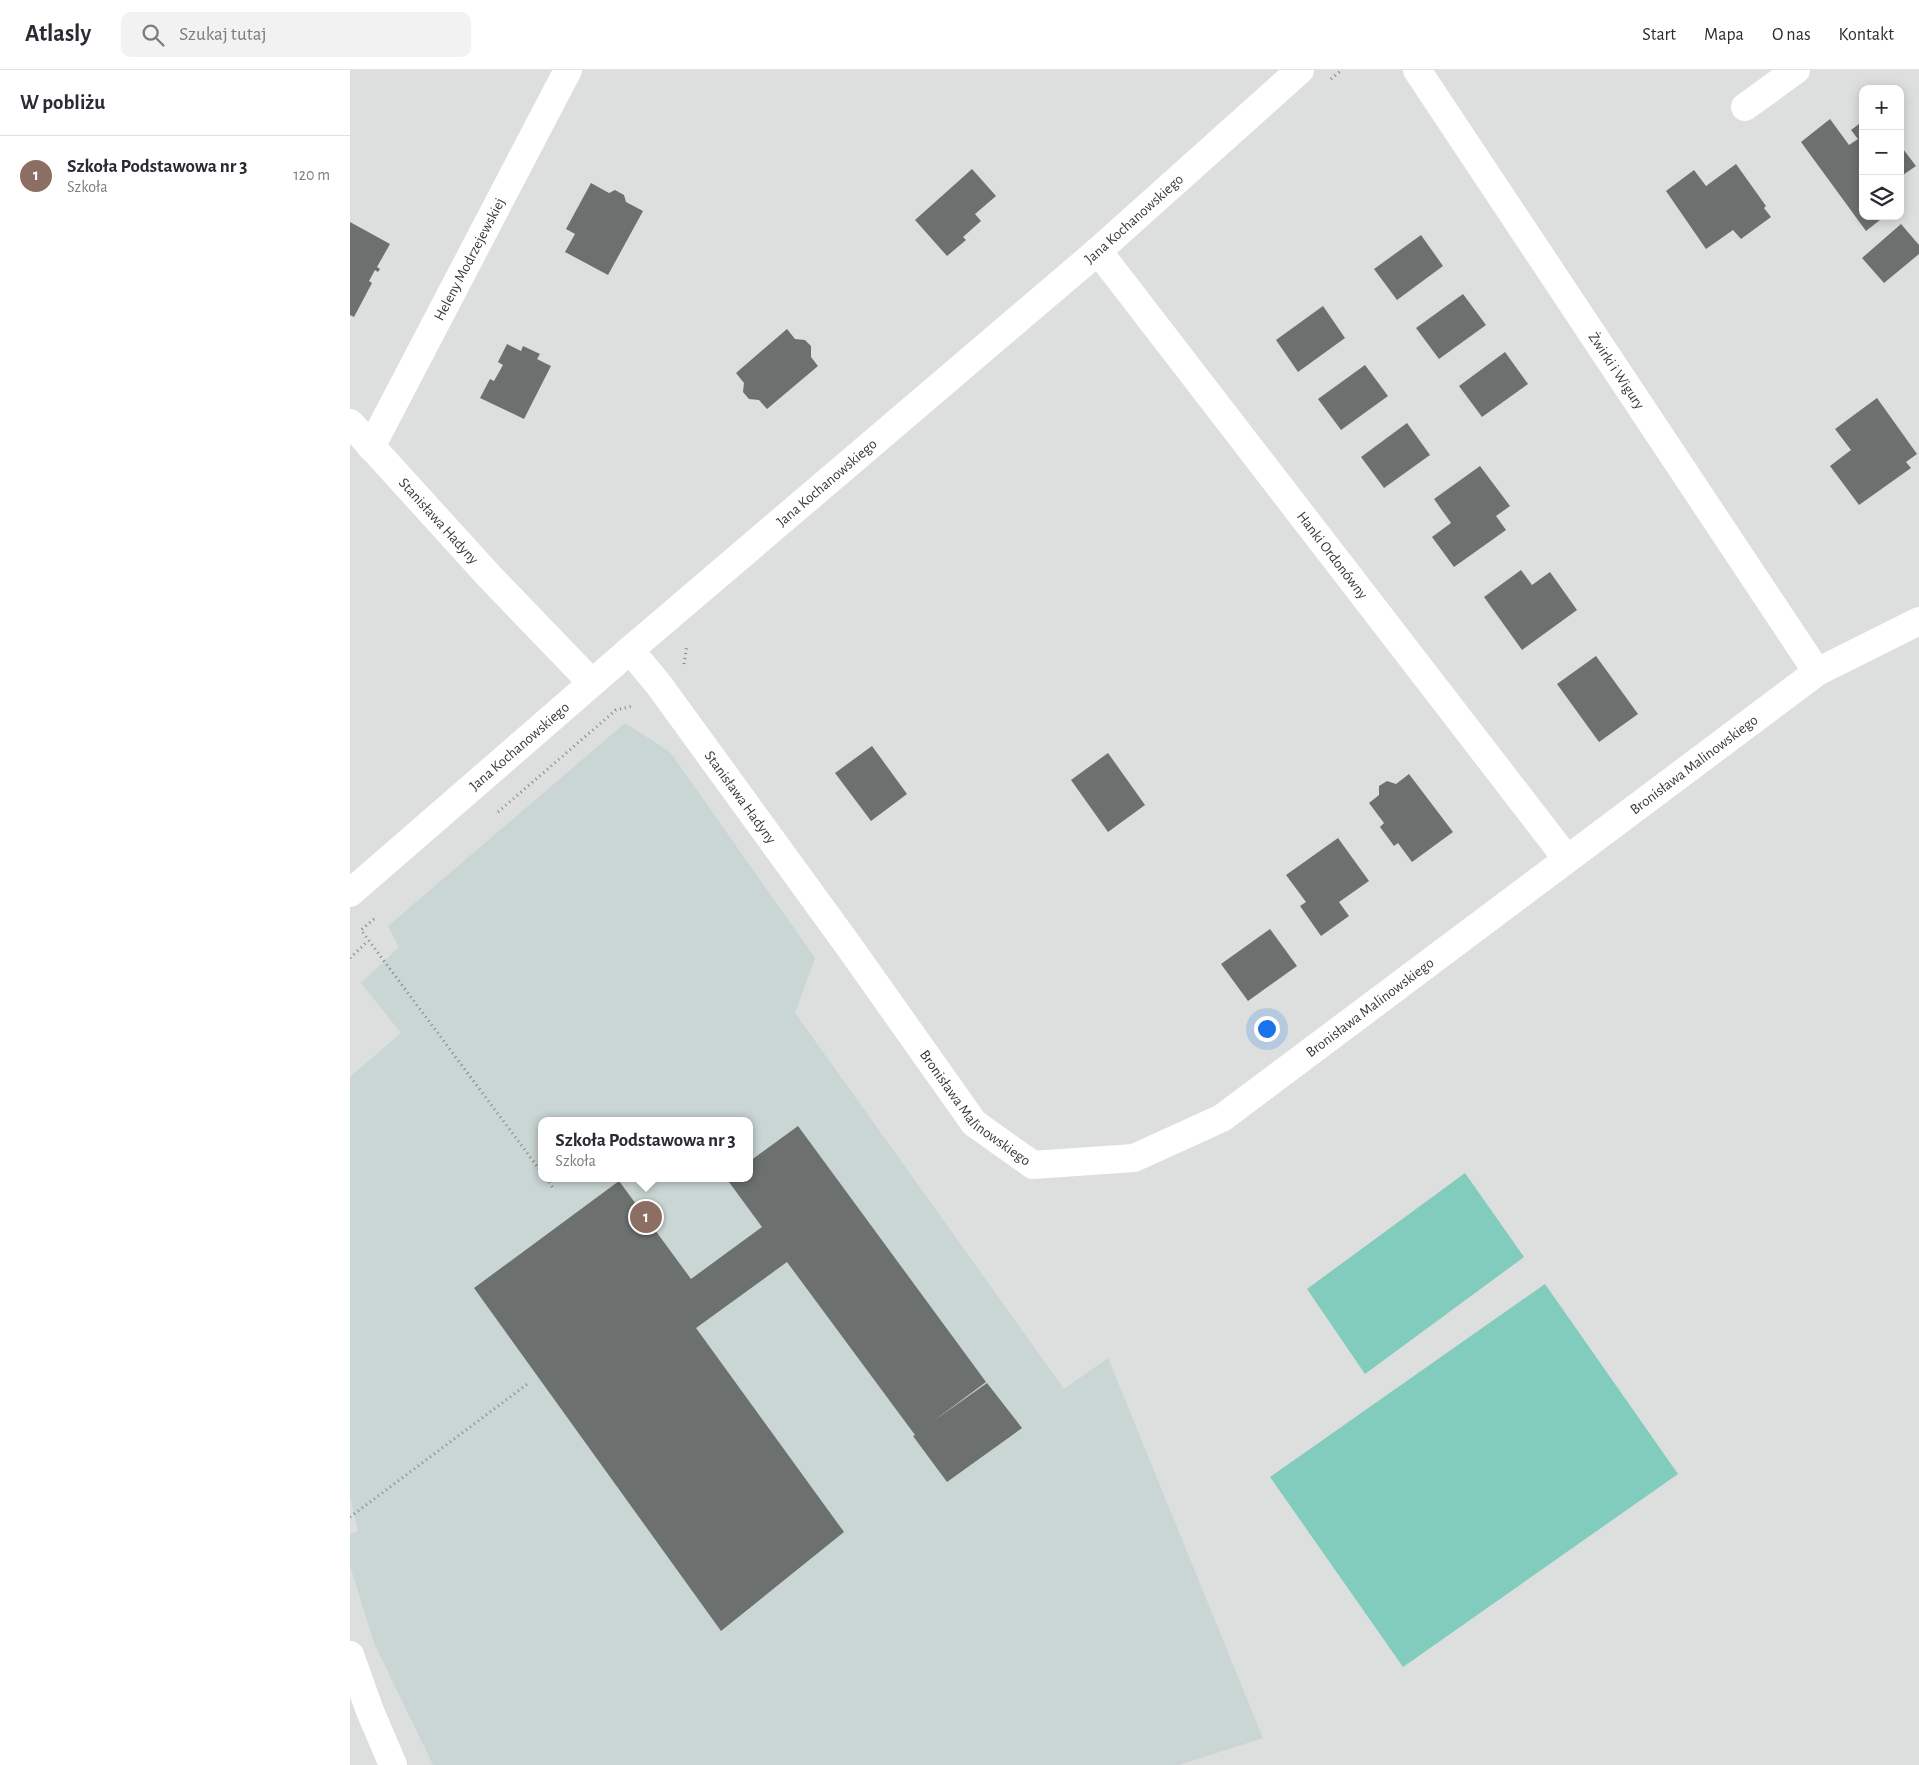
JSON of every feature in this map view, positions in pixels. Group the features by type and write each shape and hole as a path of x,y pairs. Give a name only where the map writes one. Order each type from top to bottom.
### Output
{"street":[{"name":"Heleny Modrzejewskiej","path":"372,447 568,70"},
{"name":"Jana Kochanowskiego","path":"350,894 630,650 1098,251 1300,70"},
{"name":"Żwirki i Wigury","path":"1417,70 1817,672"},
{"path":"1746,107 1796,70"},
{"name":"Hanki Ordonówny","path":"1098,251 1567,859"},
{"name":"Stanisława Hadyny","path":"350,423 489,576 592,683"},
{"name":"Bronisława Malinowskiego","path":"848,945 974,1123 1033,1165 1134,1158 1222,1118 1817,672 1919,621"},
{"name":"Stanisława Hadyny","path":"630,650 659,685 848,945"},
{"path":"350,1655 370,1711 394,1765"}],"path":[{"path":"360,930 538,1168"},
{"path":"350,958 368,941"},
{"path":"549,1182 553,1188"},
{"path":"350,1517 530,1382"}],"shaded area":[{"path":"625,723 670,752 815,958 795,1013 1064,1389 1108,1358 1263,1738 1179,1765 433,1765 374,1643 350,1566 350,1534 358,1531 350,1497 350,1077 401,1033 361,983 399,947 388,926"}],"green space":[{"path":"1465,1173 1524,1257 1365,1374 1307,1289"},
{"path":"1545,1284 1678,1474 1403,1667 1270,1477"}],"building":[{"path":"1830,119 1849,145 1858,139 1851,130 1859,124 1859,220 1880,220 1866,231 1801,142"},
{"path":"1904,150 1916,166 1904,174"},
{"path":"1736,164 1766,206 1764,208 1771,217 1741,239 1733,230 1706,249 1666,191 1694,170 1706,186"},
{"path":"972,169 996,196 975,214 981,221 963,237 966,240 947,256 915,220"},
{"path":"591,183 609,193 615,190 624,195 626,202 643,211 608,275 565,252 575,234 566,229"},
{"path":"350,222 390,244 377,267 380,269 378,272 375,270 369,281 372,283 354,317 350,315"},
{"path":"1901,224 1919,245 1919,254 1884,283 1862,258"},
{"path":"1421,235 1443,266 1397,300 1374,269"},
{"path":"1463,294 1486,325 1439,359 1416,328"},
{"path":"1323,306 1345,338 1298,372 1276,340"},
{"path":"787,329 795,339 805,340 811,346 811,357 818,366 767,409 759,400 749,399 743,392 744,383 736,373"},
{"path":"507,344 521,351 523,346 540,354 537,359 551,366 524,419 480,398 490,379 494,381 503,365 498,362"},
{"path":"1505,352 1528,384 1482,417 1459,386"},
{"path":"1365,365 1388,396 1341,430 1318,399"},
{"path":"1877,398 1917,454 1906,462 1911,468 1859,505 1830,466 1851,450 1835,429"},
{"path":"1407,423 1430,455 1384,488 1361,457"},
{"path":"1480,466 1510,506 1496,516 1506,530 1454,567 1432,537 1451,523 1434,499"},
{"path":"1521,570 1532,585 1550,572 1577,610 1522,650 1484,597"},
{"path":"1596,656 1638,714 1599,742 1557,684"},
{"path":"872,746 907,794 871,821 835,773"},
{"path":"1108,753 1145,805 1108,832 1071,780"},
{"path":"1409,774 1453,832 1412,862 1398,843 1394,846 1380,827 1384,823 1369,803 1379,795 1379,786 1387,781 1396,784"},
{"path":"1338,838 1369,881 1339,902 1349,916 1321,936 1300,906 1306,902 1286,875"},
{"path":"1270,929 1297,966 1248,1001 1221,964"},
{"path":"798,1126 986,1382 932,1422 987,1383 1022,1428 947,1482 913,1436 915,1435 787,1262 696,1328 844,1532 721,1631 474,1288 618,1182 620,1182 691,1279 762,1227 729,1182 753,1182 753,1159"}],"place":[{"name":"Szkoła Podstawowa nr 3","path":"646,1217"}]}
